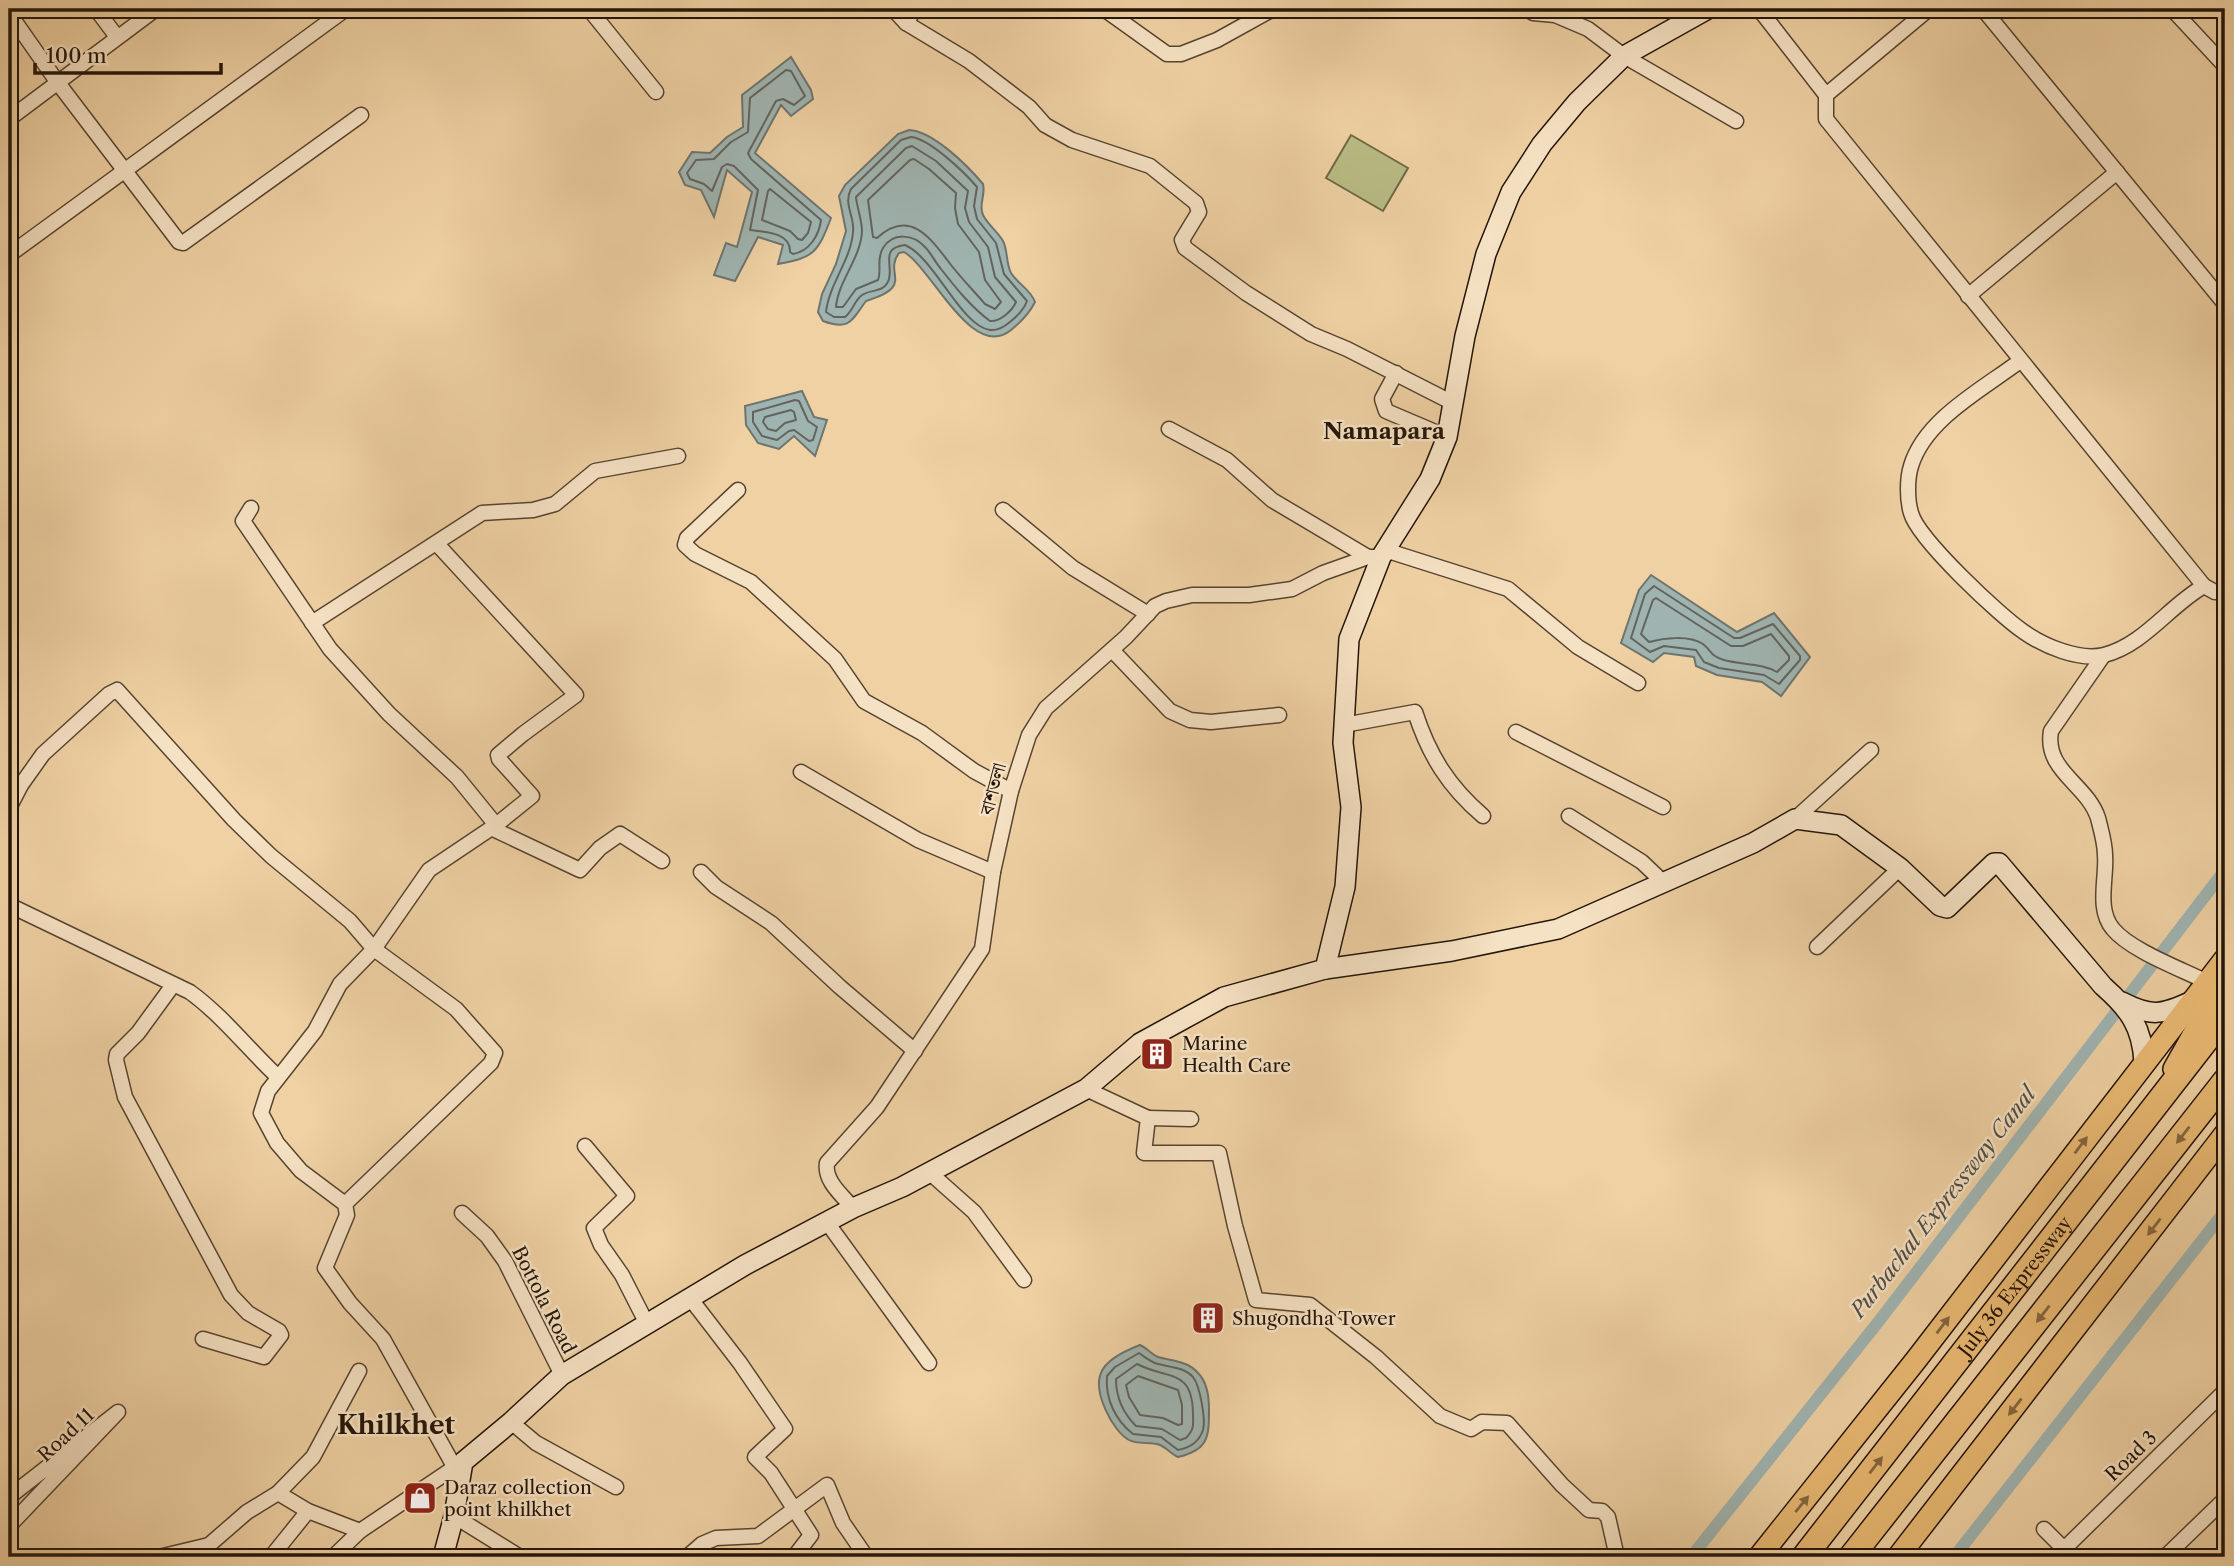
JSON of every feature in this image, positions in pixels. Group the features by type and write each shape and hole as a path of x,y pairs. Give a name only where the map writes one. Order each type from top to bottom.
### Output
{"highway":[{"name":"July 36 Expressway","path":"1804,1557 2225,1016"},
{"name":"July 36 Expressway","path":"1851,1557 2225,1081"}],"main road":[{"path":"2160,1099 2196,1030 2216,986 2225,958"},
{"path":"1759,1557 1916,1360 2192,1001 2216,986"},
{"path":"1898,1557 2225,1134"}],"street":[{"path":"96,9 117,37"},
{"path":"9,119 156,9"},
{"path":"9,255 346,9"},
{"path":"590,9 656,92"},
{"path":"893,9 905,23 969,61 1029,107 1045,125 1072,140 1150,166 1196,203 1199,212 1182,240 1185,248 1246,293 1311,334 1453,403"},
{"path":"905,23 915,9"},
{"path":"1113,11 1167,54 1181,54 1217,40 1273,9"},
{"path":"1527,9 1533,13 1555,15 1588,29 1624,56 1736,121"},
{"path":"1325,969 1345,887 1351,807 1343,743 1349,639 1378,555 1430,478 1447,437 1465,336 1486,254 1511,192 1542,144 1577,102 1624,56 1708,9"},
{"path":"1759,9 1826,95 1826,119 2204,586 2215,592 2225,592"},
{"path":"1826,95 1929,9"},
{"path":"1983,9 2225,303"},
{"path":"2172,9 2225,66"},
{"path":"9,13 123,171 174,238 183,243 361,115"},
{"path":"1968,296 2117,172"},
{"path":"2020,360 1938,421 1926,435 1911,465 1908,481 1911,514 1934,549 2025,633 2063,651 2076,654 2103,656 2129,644 2191,593 2204,586"},
{"path":"1396,373 1382,400 1386,411 1447,437"},
{"path":"1169,429 1227,460 1272,500 1378,555 1508,589 1578,648 1638,683"},
{"path":"313,622 482,513 533,510 555,505 595,471 678,456"},
{"path":"738,490 687,538 685,545 695,554 751,582 835,659 864,701 922,733 974,771 1011,791"},
{"path":"251,508 243,521 330,649 388,714 457,776 494,827 580,870 600,848 620,834 662,861"},
{"path":"1003,510 1073,568 1148,614"},
{"path":"436,544 576,695 498,755 532,795 494,827 429,870 374,949 340,984 315,1031 278,1077 263,1101 261,1112 276,1143 302,1171 345,1204 347,1214 325,1268 350,1303 383,1339 459,1465 454,1516 443,1557"},
{"name":"বাশতলা","path":"853,1208 829,1179 827,1163 877,1107 982,949 993,872 1011,791 1029,735 1046,708 1111,650 1154,606 1192,595 1249,596 1292,589 1323,573 1378,555"},
{"path":"1111,650 1170,711 1190,720 1211,722 1279,715"},
{"path":"2103,656 2051,731 2049,745 2054,758 2097,814 2105,855 2105,912 2111,926 2121,937 2216,986"},
{"path":"9,808 43,754 109,694 117,690 234,820 271,856 349,921 374,949 456,1009 495,1053 491,1062 345,1204"},
{"path":"1344,725 1415,712 1424,740 1442,772 1459,796 1483,816"},
{"path":"1516,732 1663,807"},
{"path":"333,1557 360,1531 459,1465 512,1422 562,1375 826,1221 929,1172 1086,1089 1140,1043 1224,997 1325,969 1451,951 1558,929 1753,843 1795,819 1871,750"},
{"path":"801,772 918,840 993,872"},
{"path":"1569,816 1642,862 1664,883"},
{"path":"1795,819 1841,825 1900,868 1940,906 1947,908 1994,863 1999,863 2103,986 2121,1001 2141,1012 2160,1013 2192,1001"},
{"path":"1817,947 1900,868"},
{"path":"701,872 716,887 771,923 915,1051"},
{"path":"9,905 190,992 214,1010 252,1053 278,1077"},
{"path":"173,985 138,1033 116,1056 125,1097 231,1294 248,1313 279,1331 281,1335 264,1357 203,1339"},
{"path":"2121,1001 2142,1038 2144,1062"},
{"path":"1086,1089 1148,1118 1191,1119"},
{"path":"1148,1118 1144,1153 1219,1153 1256,1300 1310,1305 1376,1357 1440,1416 1471,1429 1482,1422 1507,1423 1562,1485 1589,1510 1602,1510 1608,1517 1617,1557"},
{"path":"585,1146 627,1196 594,1228 601,1245 622,1275 648,1324"},
{"path":"929,1172 974,1212 1024,1280"},
{"name":"Bottola Road","path":"462,1213 487,1236 505,1261 562,1375"},
{"path":"826,1221 929,1363"},
{"path":"690,1298 740,1363 785,1429 754,1457 771,1474 811,1535 794,1557"},
{"path":"159,1557 209,1545 247,1512 278,1493 313,1457 359,1371"},
{"name":"Road 3","path":"2068,1553 2225,1391"},
{"path":"9,1497 118,1412"},
{"path":"9,1526 118,1412"},
{"name":"Road 11","path":"9,1515 118,1412"},
{"path":"512,1422 536,1443 616,1487"},
{"path":"687,1557 702,1544 716,1538 758,1536 827,1485 842,1523 865,1555"},
{"path":"278,1493 308,1511 360,1531"},
{"path":"2165,1557 2225,1499"},
{"path":"271,1557 308,1511"},
{"path":"454,1516 520,1557"},
{"path":"2044,1529 2068,1553"}],"green space":[{"path":"1351,135 1408,168 1383,211 1326,178"}],"water":[{"path":"791,57 811,90 813,99 791,116 781,105 755,153 831,218 818,246 807,256 778,264 783,245 758,237 735,281 714,275 726,243 737,247 752,192 727,170 714,217 701,190 685,185 679,172 692,152 710,153 743,127 742,95"},
{"path":"909,130 929,136 939,143 983,184 983,215 1003,241 1011,273 1035,302 1011,330 996,336 982,334 967,324 915,261 904,252 899,253 895,260 894,285 890,290 866,301 849,322 832,324 823,321 818,312 822,294 836,264 846,231 839,196 845,185 898,134"},
{"path":"802,391 814,417 827,420 815,456 794,436 779,449 758,443 746,425 745,406"},
{"path":"1651,575 1737,632 1774,613 1810,657 1781,696 1762,682 1717,675 1696,666 1694,657 1664,653 1653,662 1621,643 1639,590"},
{"path":"1140,1345 1158,1357 1190,1366 1204,1381 1209,1400 1209,1427 1205,1441 1188,1454 1178,1457 1160,1445 1129,1440 1116,1428 1106,1410 1100,1390 1101,1373 1112,1359"}],"waterway":[{"name":"Purbachal Expressway Canal","path":"1691,1557 1879,1321 2225,870"},
{"name":"Purbachal Expressway Canal","path":"1954,1557 2225,1211"}],"place":[{"name":"Marine Health Care","path":"1157,1054"},
{"name":"Shugondha Tower","path":"1208,1318"},
{"name":"Daraz collection point khilkhet","path":"420,1498"}],"district":[{"name":"Namapara","path":"1384,431"},
{"name":"Khilkhet","path":"396,1425"}]}
